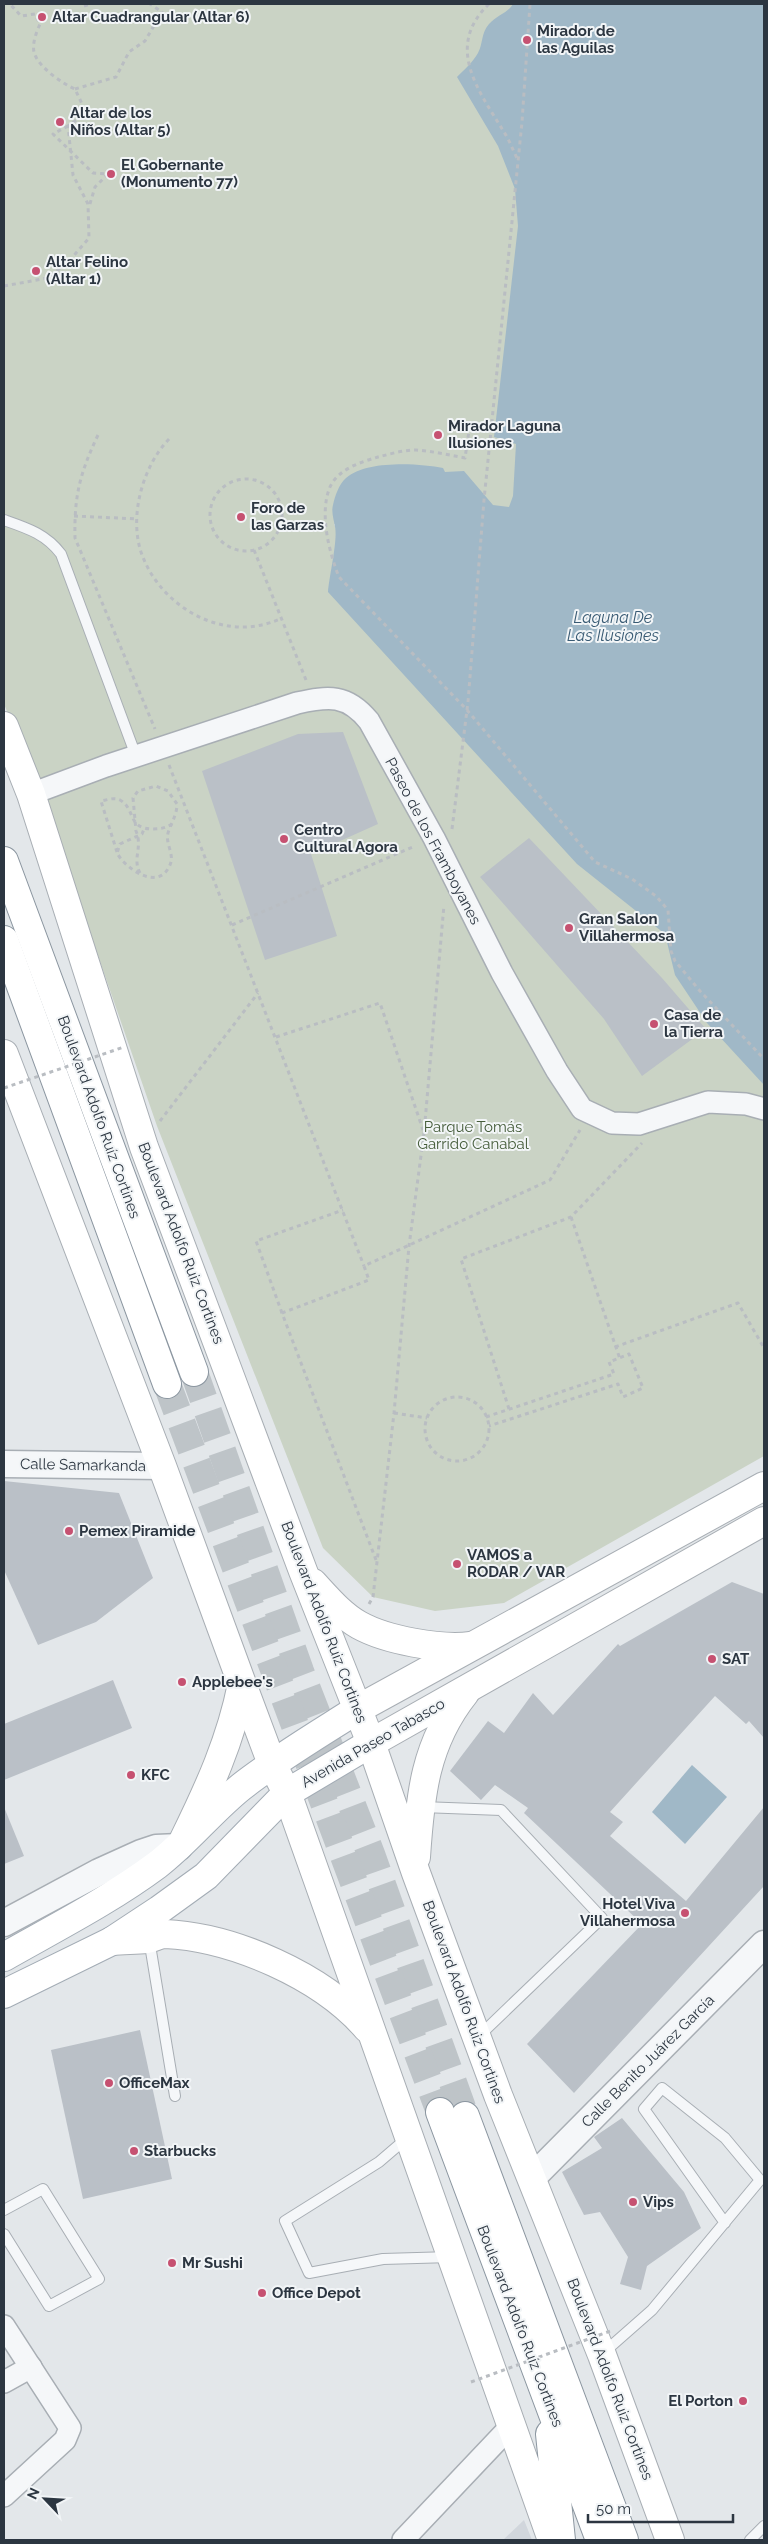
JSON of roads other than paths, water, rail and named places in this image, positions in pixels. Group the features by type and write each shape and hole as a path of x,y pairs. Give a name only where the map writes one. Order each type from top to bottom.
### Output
{"main road":[{"name":"Boulevard Adolfo Ruiz Cortines","path":"4,726 31,794 144,1147 302,1572 371,1743 416,1874 476,2038 602,2355 670,2540"},
{"name":"Boulevard Adolfo Ruíz Cortines","path":"4,861 194,1372"},
{"name":"Boulevard Adolfo Ruíz Cortines","path":"4,940 167,1384"},
{"path":"4,982 39,1035"},
{"path":"4,1054 162,1466 272,1764 287,1793 552,2540"},
{"path":"4,1957 104,1900 179,1847 240,1789 272,1764 358,1709 764,1486"},
{"name":"Avenida Paseo Tabasco","path":"4,1994 112,1941 159,1910 206,1876 287,1793 371,1743 764,1521"},
{"path":"302,1572 343,1614 359,1625 422,1643 457,1648 475,1646"},
{"path":"179,1847 220,1762 235,1718 242,1684"},
{"path":"416,1874 419,1807 426,1770 439,1735 449,1716 471,1686"},
{"path":"112,1941 149,1939 162,1934 198,1937 256,1955 329,1995 349,2010 371,2033"},
{"name":"Boulevard Adolfo Ruíz Cortines","path":"600,2540 546,2396 452,2114 624,2540"},
{"path":"546,2396 561,2540"}],"street":[{"name":"Paseo de los Framboyanes","path":"31,794 162,747 314,700 326,698 348,701 362,713 434,838 502,973 556,1071 575,1101 590,1114 612,1123 640,1124 708,1102 746,1104 764,1109"},
{"name":"Calle Samarkanda","path":"4,1464 162,1466"},
{"path":"4,1923 99,1872 141,1853 156,1848 179,1847"},
{"name":"Calle Benito Juárez García","path":"532,2178 764,1944"},
{"path":"4,2326 70,2428 65,2440 4,2496"},
{"path":"4,2382 31,2367"},
{"path":"404,2540 512,2425"}],"lane":[{"path":"4,520 44,536 53,543 61,554 136,756"},
{"path":"419,1807 501,1810 602,1918 476,2038"},
{"path":"159,1910 149,1939 175,2096"},
{"path":"602,2355 652,2310 725,2223 760,2180 725,2138 662,2088 644,2110 725,2223"},
{"path":"408,2137 379,2162 285,2222 309,2273 383,2258 452,2257"},
{"path":"4,2210 43,2189 99,2279 49,2306 4,2234"},
{"path":"750,2540 764,2526"}],"water":[{"name":"Laguna De Las Ilusiones","path":"513,4 764,4 764,1085 707,1023 675,975 665,934 577,864 328,592 336,533 332,513 333,505 341,483 355,472 366,468 393,464 433,466 443,468 445,472 464,471 493,505 509,507 513,496 516,444 494,437 518,226 515,189 498,146 457,77 478,53 489,24"},
{"path":"692,1765 727,1797 685,1844 652,1812"}],"tunnel":[{"path":"194,1372 300,1671 371,1854 465,2116"},
{"path":"167,1384 440,2112"}],"place":[{"name":"Altar Cuadrangular (Altar 6)","path":"42,17"},
{"name":"Mirador de las Aguilas","path":"527,40"},
{"name":"Altar de los Niños (Altar 5)","path":"60,122"},
{"name":"El Gobernante (Monumento 77)","path":"111,174"},
{"name":"Altar Felino (Altar 1)","path":"36,271"},
{"name":"Mirador Laguna Ilusiones","path":"438,435"},
{"name":"Foro de las Garzas","path":"241,517"},
{"name":"Centro Cultural Agora","path":"284,839"},
{"name":"Gran Salon Villahermosa","path":"569,928"},
{"name":"Casa de la Tierra","path":"654,1024"},
{"name":"Pemex Piramide","path":"69,1531"},
{"name":"VAMOS a RODAR / VAR","path":"457,1564"},
{"name":"SAT","path":"712,1659"},
{"name":"Applebee's","path":"182,1682"},
{"name":"KFC","path":"131,1775"},
{"name":"Hotel Viva Villahermosa","path":"685,1913"},
{"name":"OfficeMax","path":"109,2083"},
{"name":"Starbucks","path":"134,2151"},
{"name":"Vips","path":"633,2202"},
{"name":"Mr Sushi","path":"172,2263"},
{"name":"Office Depot","path":"262,2293"},
{"name":"El Porton","path":"743,2401"}],"park label":[{"name":"Parque Tomás Garrido Canabal","path":"473,1136"}]}
